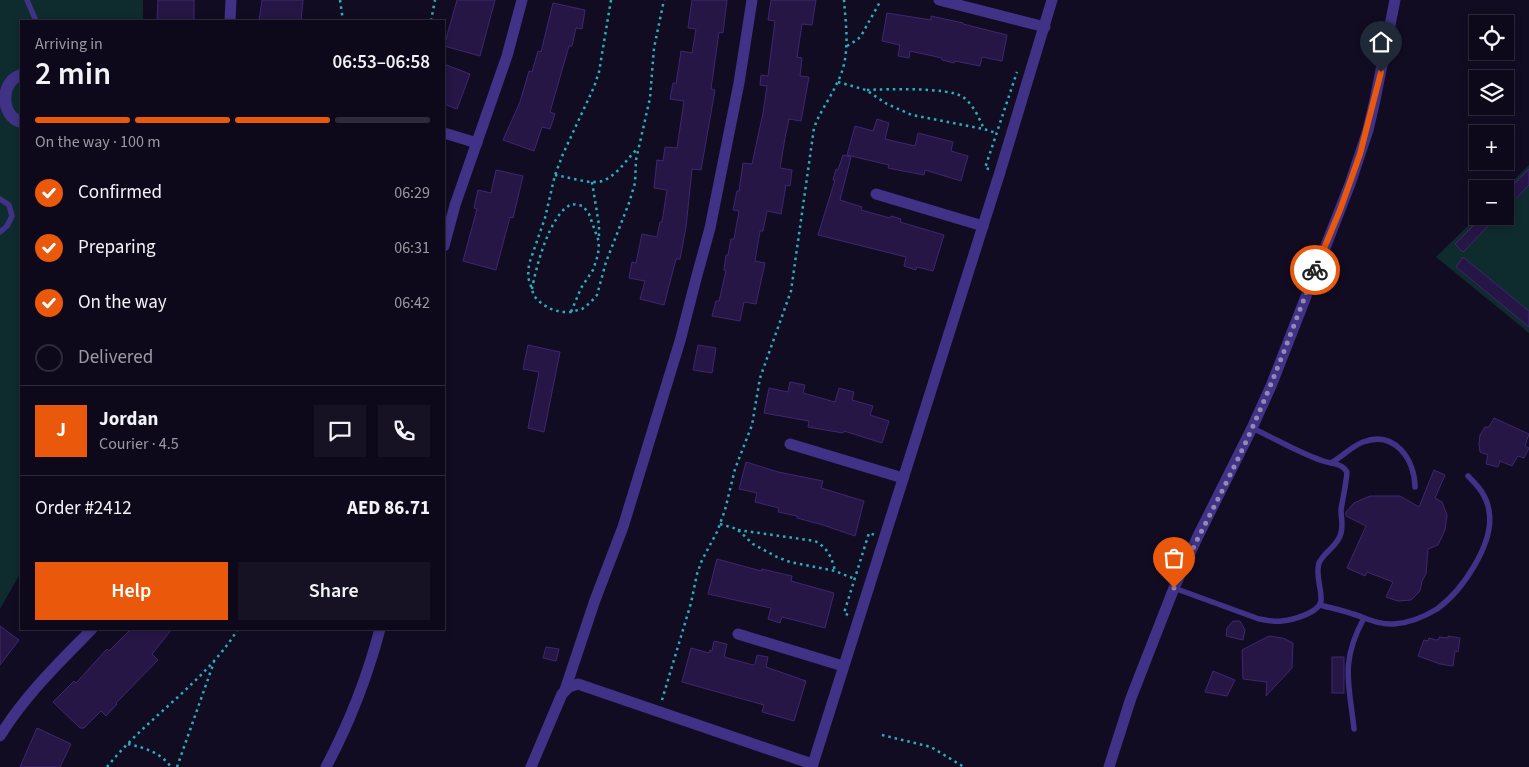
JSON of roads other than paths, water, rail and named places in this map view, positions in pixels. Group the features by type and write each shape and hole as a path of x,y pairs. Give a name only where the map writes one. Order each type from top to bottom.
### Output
{"street":[{"path":"230,20 231,0"},
{"path":"445,242 455,205 507,56 522,0"},
{"path":"531,767 565,690 595,600 623,527 689,306 714,210 740,83 752,0"},
{"path":"939,0 1045,27"},
{"path":"565,690 573,685 583,685 812,766 983,226 1052,0"},
{"path":"1109,767 1131,698 1174,588 1252,428 1340,210 1360,154 1375,100 1394,0"},
{"path":"10,78 3,87 0,101 6,113 20,122"},
{"path":"445,133 477,143"},
{"path":"876,194 983,226"},
{"path":"790,444 903,478"},
{"path":"0,736 12,716 29,695 91,630"},
{"path":"326,767 360,695 369,672 380,630"},
{"path":"738,634 843,666"}],"lane":[{"path":"26,0 36,20"},
{"path":"0,199 9,205 12,216 7,226 0,232"},
{"path":"1252,428 1314,457 1344,467 1347,472 1342,509 1343,524 1340,537 1322,558 1318,566 1320,605"},
{"path":"1331,463 1364,441 1382,440 1390,442 1398,447 1410,461 1415,478 1415,487"},
{"path":"1174,588 1259,619 1270,621 1292,620 1320,605 1382,623 1394,624 1423,616 1448,600 1467,577 1480,553 1490,526 1490,512 1486,498 1468,476"},
{"path":"1354,729 1348,688 1348,664 1354,640 1364,618"}]}
